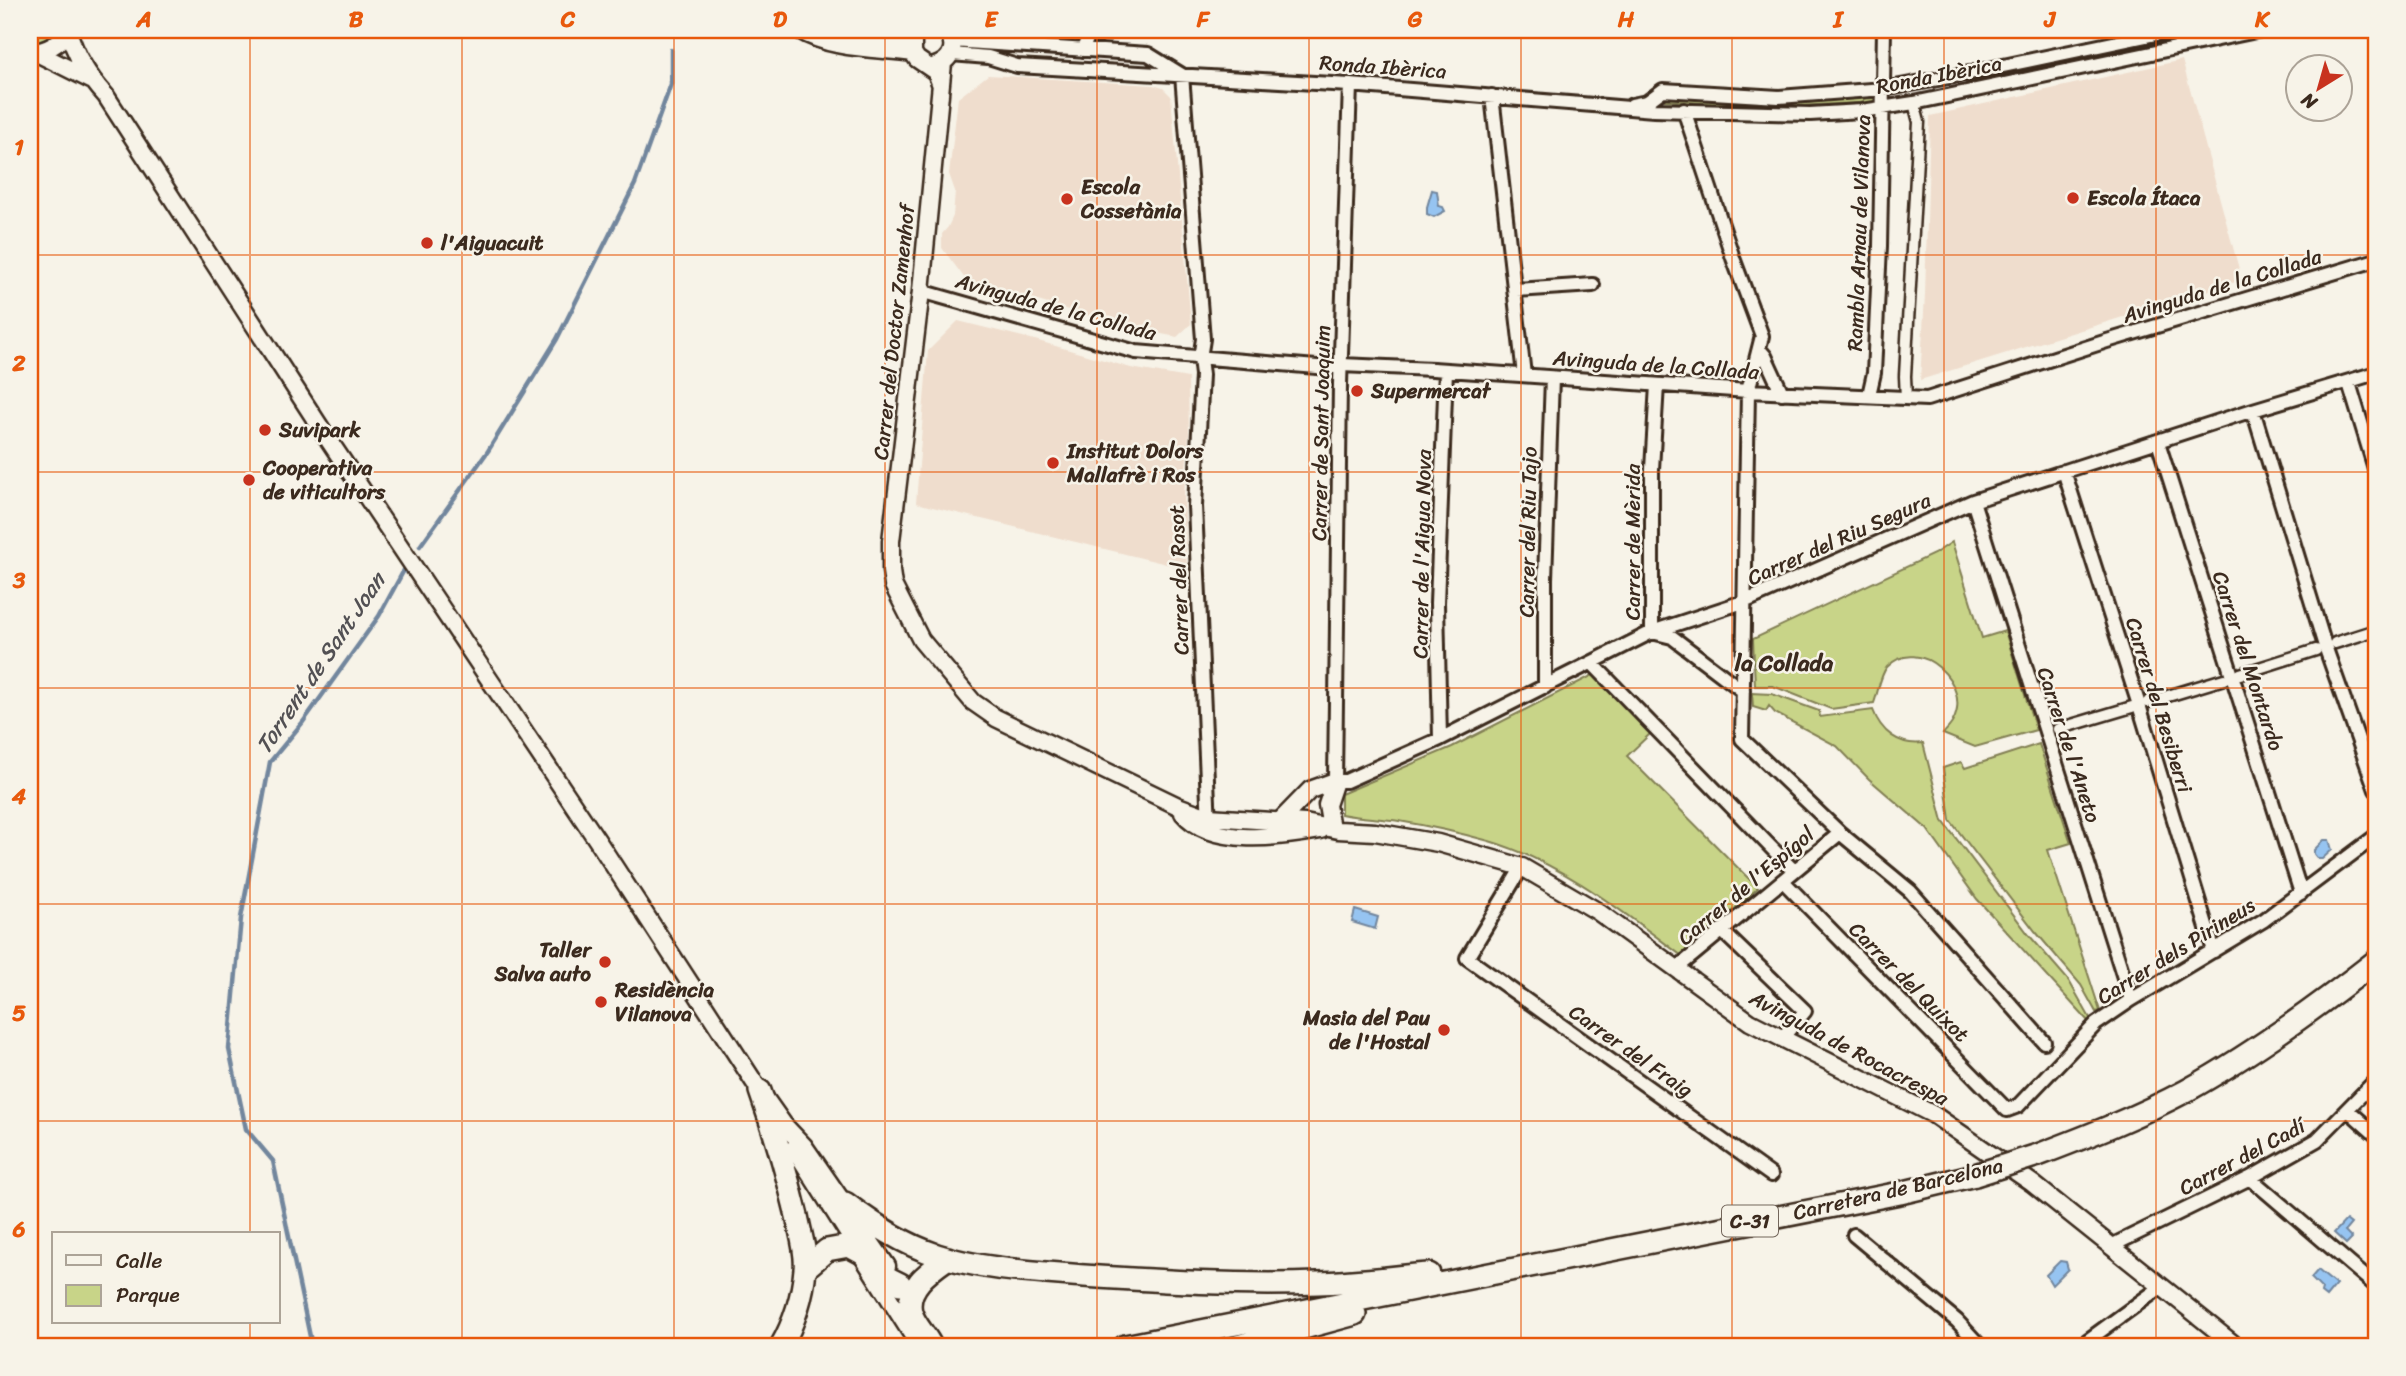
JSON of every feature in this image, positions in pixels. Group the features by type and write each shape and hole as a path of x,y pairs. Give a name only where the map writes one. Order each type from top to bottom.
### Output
{"highway":[{"name":"Carretera de Barcelona","path":"1125,1346 1900,1193 1975,1175 2081,1139 2187,1090 2302,1017 2376,961"},
{"path":"761,1091 785,1166 806,1268 796,1313 781,1346"},
{"path":"845,1203 906,1242 948,1258 1056,1274 1152,1281 1317,1283 1525,1266"},
{"path":"806,1268 827,1250 849,1246 873,1259 888,1279 906,1292 911,1312 931,1346"},
{"path":"906,1292 917,1286 928,1271 948,1258"},
{"path":"1238,1346 1525,1266"}],"street":[{"path":"32,52 45,50 60,41 67,30"},
{"path":"67,30 75,53 91,80 112,105 326,436 761,1091 845,1203 942,1346"},
{"path":"790,30 804,30"},
{"path":"799,30 821,39 858,47 915,40"},
{"path":"838,30 915,40"},
{"path":"1083,50 1090,30"},
{"name":"Rambla Arnau de Vilanova","path":"1869,395 1874,373 1880,246 1884,30"},
{"name":"Ronda Ibèrica","path":"1622,107 1647,102 1663,90 1779,97 1884,89 2175,30"},
{"name":"Ronda Ibèrica","path":"944,51 988,57 1017,66 1350,85 1622,107 1780,115 1883,108 1914,103 2260,30"},
{"path":"915,40 923,64 944,51"},
{"name":"Ronda Ibèrica","path":"944,51 1083,50 1149,54 1182,75"},
{"name":"Carrer del Doctor Zamenhof","path":"944,51 936,72 940,83 921,291 891,541 893,585 921,640 974,702 996,718 1178,806 1188,819 1209,825"},
{"path":"32,52 91,80"},
{"name":"Carrer del Rasot","path":"1182,75 1203,339 1195,506 1209,825"},
{"name":"Carrer de Sant Joaquim","path":"1335,782 1341,365 1350,85"},
{"path":"1492,96 1524,375"},
{"path":"1906,399 1919,122 1914,103"},
{"path":"1684,110 1762,336 1748,391 1742,739 1840,833 1910,891 2044,1042"},
{"name":"Avinguda de la Collada","path":"921,291 1136,352 1329,368 1341,365 1446,370 1748,391 1927,399 2107,341 2376,260"},
{"path":"1516,290 1592,285"},
{"path":"1759,349 1782,393"},
{"name":"Carrer de l'Aigua Nova","path":"1440,739 1437,603 1446,370"},
{"name":"Carrer del Riu Segura","path":"1335,782 1346,781 1440,739 1652,632 1746,601 1973,501 2376,373"},
{"name":"Carrer del Riu Tajo","path":"1545,687 1545,579 1552,378"},
{"path":"2349,383 2376,472"},
{"name":"Carrer de Mèrida","path":"1657,385 1652,469 1652,632 1672,637 1743,691"},
{"path":"2253,410 2325,646 2376,790"},
{"name":"Carrer del Montardo","path":"2158,442 2301,893"},
{"name":"Carrer del Besiberri","path":"2064,471 2214,951"},
{"name":"Carrer de l'Aneto","path":"1973,501 2131,1000"},
{"path":"2336,643 2376,630"},
{"path":"2240,674 2316,650"},
{"path":"1592,663 1794,871"},
{"path":"2148,702 2224,679"},
{"path":"2058,729 2133,707"},
{"path":"1266,838 1310,790 1335,782"},
{"path":"1331,828 1327,805 1335,782"},
{"name":"Avinguda de Rocacrespa","path":"1209,825 1279,821 1375,832 1437,843 1522,867 1597,911 1750,1022 1934,1115 2032,1183 2236,1346"},
{"name":"Avinguda de Rocacrespa","path":"1209,825 1266,838 1331,828"},
{"name":"Carrer de l'Espígol","path":"1676,969 1840,833"},
{"name":"Carrer dels Pirineus","path":"2007,1110 2018,1106 2096,1024 2264,920 2376,836"},
{"name":"Carrer del Fraig","path":"1522,867 1467,958 1772,1175"},
{"name":"Carrer del Quixot","path":"1783,881 2007,1110"},
{"path":"1721,930 1805,1011 1782,1038"},
{"name":"Carrer del Cadí","path":"2110,1246 2250,1178 2317,1140 2376,1080"},
{"path":"2348,1110 2376,1135"},
{"path":"784,1125 787,1137 920,1346"},
{"path":"2250,1178 2376,1286"},
{"path":"1854,1235 1956,1321 1980,1346"},
{"path":"2080,1346 2161,1287"}],"shaded area":[{"name":"Escola Ítaca","path":"2182,60 2242,280 1920,380 1930,116"},
{"name":"Escola Cossetània","path":"988,75 1153,85 1163,88 1171,96 1191,324 1177,337 1126,327 966,280 942,248 942,234 953,216 955,191 949,174 958,98"},
{"name":"Institut Dolors Mallafrè i Ros","path":"958,321 1131,368 1188,378 1189,433 1184,493 1187,569 916,503 928,351"}],"green space":[{"path":"30,30 55,30 44,40 30,43"},
{"path":"2208,30 2234,30 1974,84 1973,80"},
{"path":"1665,97 1779,105 1871,97 1876,100 1759,108 1665,100"},
{"path":"1952,542 1982,638 2005,631 2036,730 1975,747 1943,734 1953,721 1957,707 1956,692 1940,668 1914,656 1900,658 1887,667 1874,703 1831,709 1773,686 1755,686 1753,639 1934,554"},
{"path":"1593,675 1651,733 1627,756 1758,888 1682,956 1590,890 1516,850 1433,827 1341,814 1341,794 1452,747"},
{"path":"1752,693 1772,694 1819,711 1820,717 1873,710 1881,725 1892,736 1906,742 1923,743 1943,821 2029,935 2069,981 2091,1020 2088,1021 1977,899 1927,829 1869,779 1837,746 1775,713 1769,706 1766,711 1753,707"},
{"path":"2039,744 2071,843 2048,850 2100,1011 2096,1012 2081,985 2035,931 1950,820 1943,768 1961,762 1965,768"}],"water":[{"path":"1432,190 1437,191 1439,206 1445,211 1434,217 1427,214"},
{"path":"2324,840 2329,840 2332,850 2322,859 2318,859 2314,850"},
{"path":"1355,910 1378,917 1375,929 1352,922"},
{"path":"2346,1220 2351,1224 2345,1231 2352,1238 2346,1244 2334,1233"},
{"path":"2060,1261 2066,1262 2068,1269 2052,1285 2046,1275"},
{"path":"2318,1270 2336,1285 2326,1297 2311,1278"}],"waterway":[{"name":"Torrent de Sant Joan","path":"420,546 488,451 557,339 635,184 671,84 671,50"},
{"name":"Torrent de Sant Joan","path":"312,1346 273,1161 246,1129 229,1049 241,918 270,762 303,722 379,616 404,570"}],"place":[{"name":"Escola Ítaca","path":"2073,198"},
{"name":"Escola Cossetània","path":"1067,199"},
{"name":"l'Aiguacuit","path":"427,243"},
{"name":"Supermercat","path":"1357,391"},
{"name":"Suvipark","path":"265,430"},
{"name":"Institut Dolors Mallafrè i Ros","path":"1053,463"},
{"name":"Cooperativa de viticultors","path":"249,480"},
{"name":"Taller Salva auto","path":"605,962"},
{"name":"Residència Vilanova","path":"601,1002"},
{"name":"Masia del Pau de l'Hostal","path":"1444,1030"}],"district":[{"name":"la Collada","path":"1784,663"}]}
